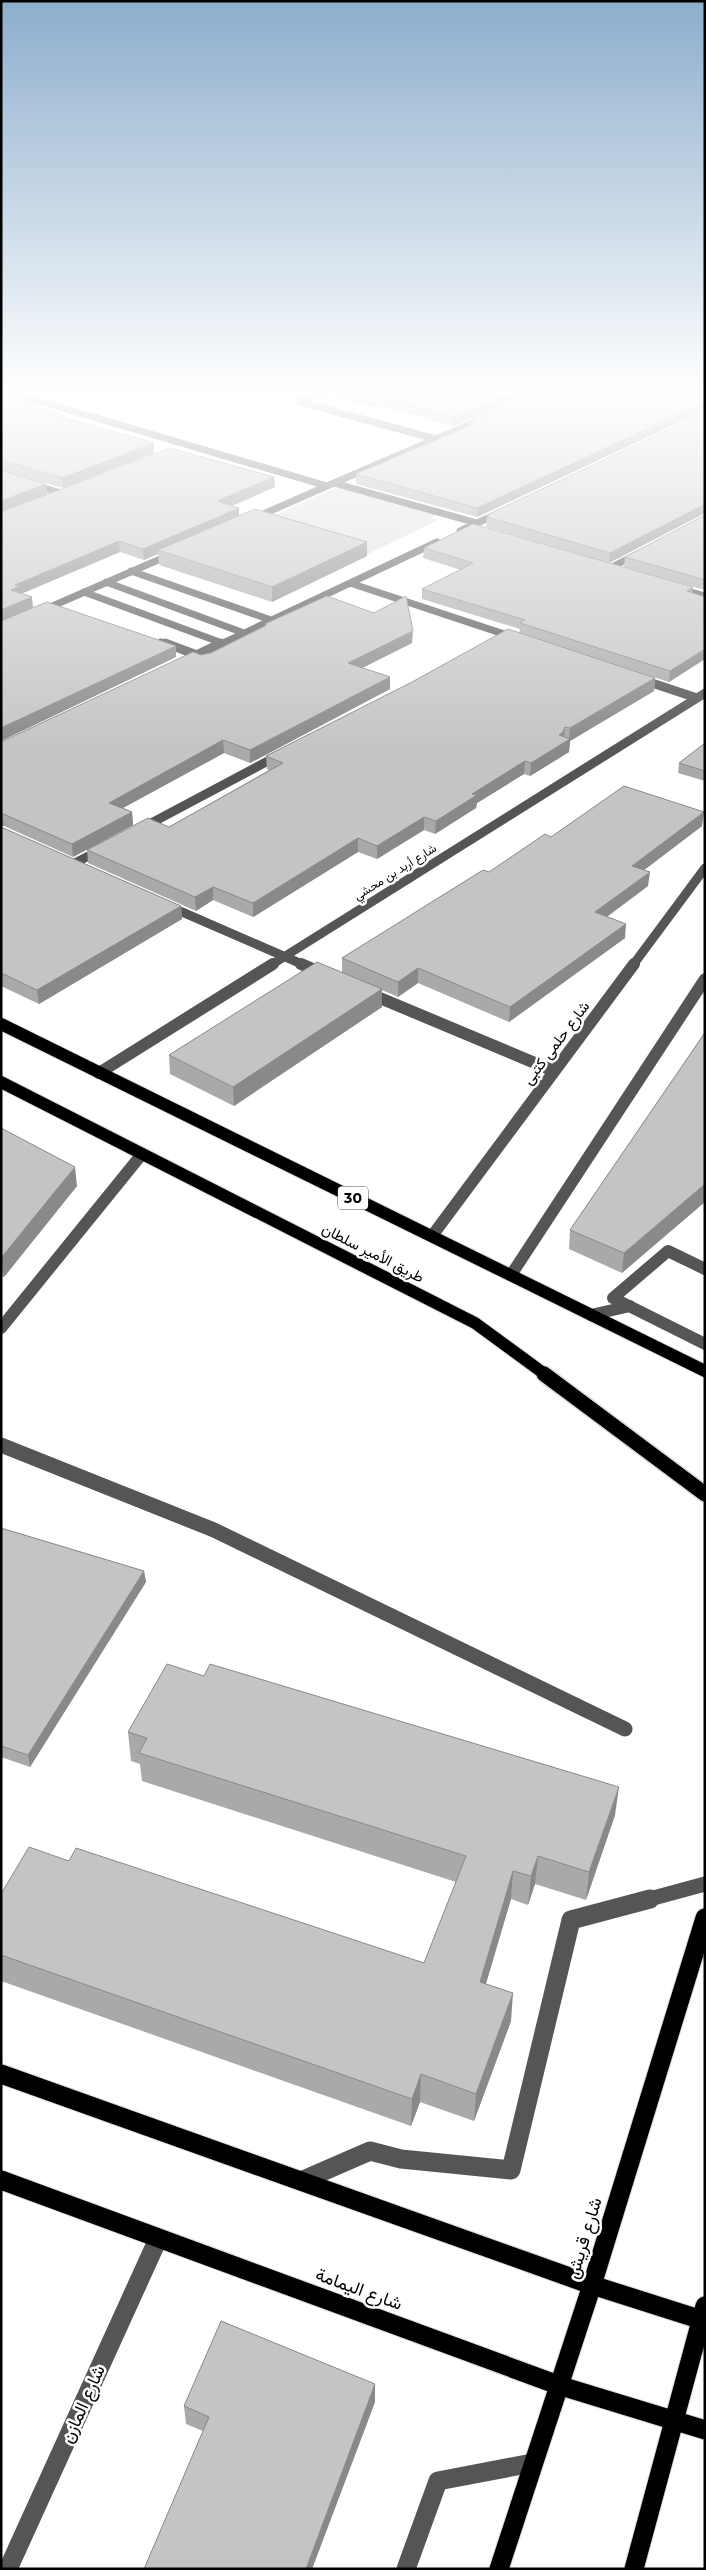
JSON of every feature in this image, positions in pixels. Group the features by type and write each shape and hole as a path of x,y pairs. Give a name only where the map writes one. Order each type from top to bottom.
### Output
{"main road":[{"name":"30","path":"1,1024 705,1371"},
{"name":"طريق الأمير سلطان","path":"1,1082 475,1323 705,1494"},
{"name":"شارع قريش","path":"499,2569 532,2463 560,2386 592,2286 705,1918"},
{"path":"1,2074 592,2286 703,2315 634,2569"},
{"name":"شارع اليمامة","path":"1,2180 560,2386 705,2430"}],"street":[{"path":"247,521 266,513"},
{"path":"430,513 477,526"},
{"path":"452,535 468,527 477,526 500,513"},
{"path":"179,664 443,539"},
{"path":"37,612 185,548"},
{"path":"610,568 644,550"},
{"path":"601,566 620,571"},
{"path":"131,572 271,620"},
{"path":"106,582 244,633"},
{"path":"350,583 526,641"},
{"path":"667,585 705,596"},
{"path":"84,592 222,643"},
{"path":"55,605 72,611"},
{"path":"498,639 507,635"},
{"path":"152,640 197,655"},
{"path":"630,676 701,695"},
{"name":"شارع أربد بن محشي","path":"100,1073 701,695"},
{"path":"134,832 290,750"},
{"path":"74,864 108,846"},
{"name":"شارع حلمى كتبى","path":"432,1236 705,868"},
{"path":"156,900 338,980"},
{"path":"511,1275 705,979"},
{"path":"356,988 554,1071"},
{"path":"1,1328 142,1154"},
{"path":"705,1269 668,1251 613,1298 705,1344"},
{"path":"590,1314 630,1306"},
{"path":"1,1445 214,1530 625,1729"},
{"path":"301,2181 370,2151 401,2158 511,2170 571,1920 705,1884"},
{"name":"شارع المازن","path":"8,2569 158,2239"},
{"path":"406,2569 438,2481 532,2463"}],"shaded area":[{"path":"279,513 429,513 436,515 430,518 438,520 366,555 259,522"}],"building":[{"path":"1,513 227,513 143,549 119,541 15,585 20,586 11,590 32,597 1,610"},
{"path":"246,513 268,513 367,542 272,587 158,550"},
{"path":"491,513 688,513 610,553 487,517 489,516 487,515"},
{"path":"705,515 705,580 625,557"},
{"path":"473,524 693,587 687,591 705,597 705,649 670,671 520,623 525,620 422,589 473,563 424,548"},
{"path":"327,596 374,613 406,596 413,631 348,663 390,677 250,750 223,740 109,803 132,812 72,844 1,813 1,742 193,652 201,655 211,653 267,625 265,624"},
{"path":"47,602 176,646 1,728 1,621"},
{"path":"508,629 655,678 570,728 565,727 559,735 570,739 531,763 525,761 472,794 477,795 436,821 424,817 377,846 358,838 253,903 213,887 195,897 87,850 148,818 169,827 283,763 266,756 412,682"},
{"path":"705,743 705,771 679,763"},
{"path":"624,786 704,812 632,866 650,872 595,912 626,924 510,1007 418,968 398,982 342,958 483,870 489,872 545,834 551,837"},
{"path":"1,827 181,906 37,990 1,973"},
{"path":"317,962 382,989 233,1087 169,1055"},
{"path":"704,1034 705,1184 624,1253 570,1230"},
{"path":"1,1128 75,1167 1,1258"},
{"path":"1,1528 144,1571 28,1755 1,1746"},
{"path":"167,1664 204,1676 210,1664 619,1787 589,1872 538,1856 531,1876 513,1871 480,1982 513,1993 476,2094 421,2074 412,2099 1,1955 1,1894 29,1847 69,1861 76,1848 424,1963 466,1856 139,1753 147,1738 128,1732"},
{"path":"221,2321 375,2384 306,2569 144,2569 209,2417 184,2406"}]}
